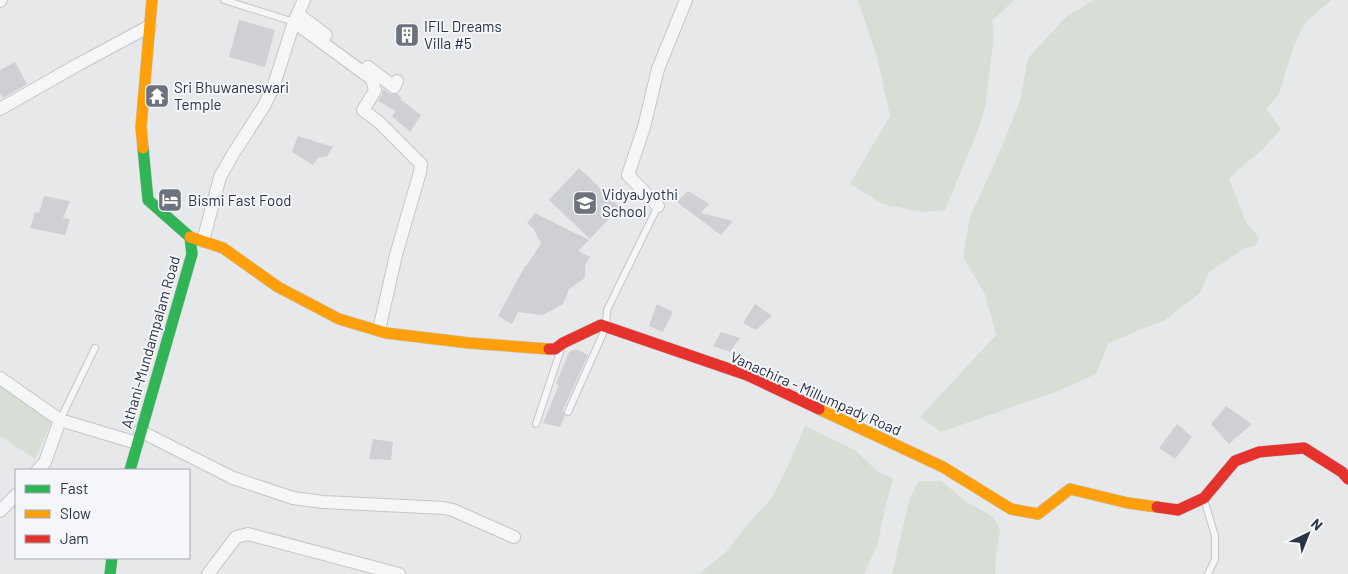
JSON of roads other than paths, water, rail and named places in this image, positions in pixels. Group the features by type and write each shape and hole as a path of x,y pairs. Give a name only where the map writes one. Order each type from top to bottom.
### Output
{"street":[{"path":"152,0 142,127 148,200 190,237 223,248 278,287 340,319 386,333 441,340 555,349 563,343 601,325 606,327"},
{"path":"203,242 220,177 270,94 304,0"},
{"path":"658,206 628,175 644,127 658,69 686,0"},
{"path":"296,18 375,77 394,86 397,81"},
{"path":"0,109 150,26"},
{"path":"375,77 375,91 363,110 379,122 421,164 396,256 379,330"},
{"name":"Athani-Mundampalam Road","path":"130,469 192,254 190,237"},
{"name":"Vanachira - Millumpady Road","path":"606,327 747,375 943,467 1011,509 1038,514 1070,489 1128,503 1178,510 1204,498 1235,461 1258,452 1274,450 1304,448 1342,472 1348,479"},
{"path":"0,378 60,420 138,437 233,478 293,498 323,502 444,508 514,537"},
{"path":"39,469 45,462 60,420"},
{"path":"0,512 15,496"},
{"path":"208,574 236,537 248,534 400,574"},
{"path":"110,574 112,559"}],"lane":[{"path":"224,0 296,18"},
{"path":"568,412 606,327 607,310 658,206"},
{"path":"536,424 563,343"},
{"path":"60,420 95,348"},
{"path":"1204,498 1215,536 1215,558 1208,574"}],"place":[{"name":"IFIL Dreams Villa #5","path":"407,35"},
{"name":"Sri Bhuwaneswari Temple","path":"157,96"},
{"name":"Bismi Fast Food","path":"170,200"},
{"name":"VidyaJyothi School","path":"585,203"}]}
